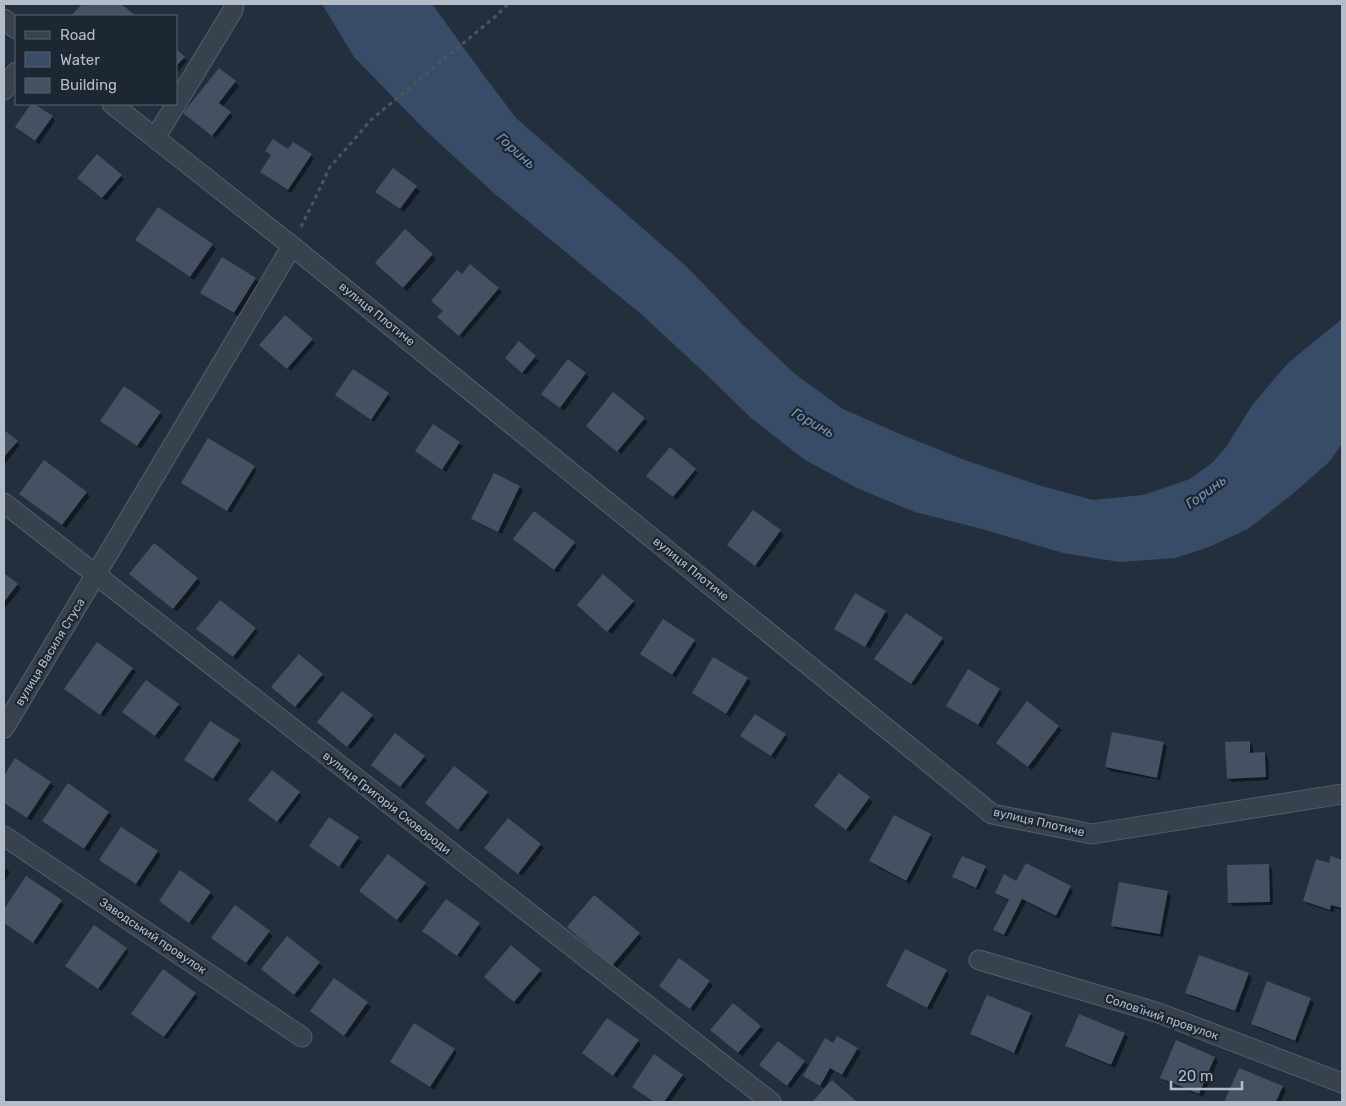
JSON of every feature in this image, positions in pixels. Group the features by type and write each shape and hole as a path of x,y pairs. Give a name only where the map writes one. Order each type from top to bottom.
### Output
{"street":[{"path":"178,101 233,10 234,4"},
{"path":"4,19 15,28"},
{"path":"4,90 15,74"},
{"name":"вулиця Плотиче","path":"113,105 292,246 992,814 1092,834 1342,794"},
{"path":"155,138 175,105"},
{"name":"вулиця Василя Стуса","path":"4,728 292,246"},
{"name":"вулиця Григорія Сковороди","path":"4,503 771,1102"},
{"name":"Заводський провулок","path":"4,836 302,1037"},
{"name":"Соловʼїний провулок","path":"979,960 1156,1012 1342,1083"}],"path":[{"path":"292,246 330,167 372,119 508,4"}],"water":[{"name":"Горинь","path":"322,4 432,4 516,118 686,266 743,325 795,374 843,409 900,434 962,459 1038,485 1093,500 1143,495 1190,479 1212,463 1226,447 1253,404 1288,363 1342,319 1342,444 1329,462 1248,529 1209,547 1175,558 1120,562 1063,553 982,529 915,512 857,488 805,460 751,418 641,314 495,194 425,130 354,57"}],"building":[{"path":"82,4 121,4 135,15 72,15"},
{"path":"178,51 185,57 178,64"},
{"path":"219,68 236,81 219,103 231,112 212,136 183,113"},
{"path":"30,105 36,105 53,116 35,141 15,127"},
{"path":"273,139 288,149 293,142 312,154 288,190 260,172 271,155 265,151"},
{"path":"97,154 122,175 102,198 77,178"},
{"path":"393,168 417,186 400,209 375,192"},
{"path":"158,207 213,244 190,277 135,240"},
{"path":"405,229 433,254 403,288 375,263"},
{"path":"222,257 256,278 234,313 200,293"},
{"path":"470,264 499,288 459,336 437,317 443,311 431,301 457,270 462,274"},
{"path":"285,315 313,339 287,369 259,345"},
{"path":"519,341 536,356 522,373 505,358"},
{"path":"568,359 586,373 560,408 541,394"},
{"path":"353,369 389,393 371,420 335,395"},
{"path":"124,386 161,412 137,446 100,421"},
{"path":"613,392 645,418 617,452 586,426"},
{"path":"433,424 460,442 442,470 415,451"},
{"path":"4,430 18,441 4,457"},
{"path":"208,438 255,466 227,511 181,483"},
{"path":"670,447 696,469 673,497 646,476"},
{"path":"44,460 87,492 62,525 19,494"},
{"path":"494,473 520,486 498,532 471,519"},
{"path":"753,510 781,530 755,566 727,545"},
{"path":"534,511 575,542 554,570 513,539"},
{"path":"154,543 198,578 173,609 129,574"},
{"path":"4,573 18,584 4,602"},
{"path":"603,574 634,601 607,632 577,605"},
{"path":"855,593 886,611 865,647 834,629"},
{"path":"220,600 256,628 233,657 196,629"},
{"path":"906,613 943,638 911,684 874,659"},
{"path":"663,619 695,640 672,675 640,654"},
{"path":"97,642 133,668 100,715 64,689"},
{"path":"299,654 323,674 295,707 271,687"},
{"path":"713,657 748,678 726,714 692,693"},
{"path":"968,669 1000,689 978,725 946,706"},
{"path":"146,680 179,704 155,736 122,712"},
{"path":"342,691 373,715 347,747 317,722"},
{"path":"1027,701 1059,726 1028,767 996,743"},
{"path":"755,714 786,734 771,756 740,736"},
{"path":"210,721 240,740 213,779 184,760"},
{"path":"1112,732 1164,742 1157,778 1105,767"},
{"path":"395,733 425,756 400,787 371,765"},
{"path":"1250,741 1250,753 1265,752 1266,777 1227,779 1225,742"},
{"path":"15,758 51,782 27,818 4,803 4,776"},
{"path":"454,766 488,792 458,830 425,803"},
{"path":"272,770 300,792 277,822 248,800"},
{"path":"839,773 870,797 846,830 814,806"},
{"path":"68,783 109,812 84,849 42,821"},
{"path":"894,815 931,834 906,881 869,861"},
{"path":"329,817 359,837 339,867 309,846"},
{"path":"508,818 541,844 518,874 484,848"},
{"path":"121,827 158,851 136,884 99,860"},
{"path":"388,854 426,883 397,920 359,891"},
{"path":"962,856 986,866 976,888 952,877"},
{"path":"1331,856 1342,860 1342,908 1331,905 1330,910 1303,901 1316,859 1329,863"},
{"path":"1026,863 1071,886 1056,916 1022,899 1004,935 993,930 1009,900 995,893 1004,874 1016,881"},
{"path":"1269,864 1270,902 1228,903 1227,865"},
{"path":"180,870 211,892 189,923 159,901"},
{"path":"26,876 62,900 33,943 4,923 4,909"},
{"path":"1119,882 1168,891 1160,934 1111,926"},
{"path":"594,895 640,933 612,966 567,927"},
{"path":"446,899 480,923 457,956 422,931"},
{"path":"235,905 270,931 246,963 211,938"},
{"path":"94,925 127,948 98,989 65,966"},
{"path":"287,936 320,962 294,995 261,969"},
{"path":"511,945 541,970 514,1002 484,977"},
{"path":"905,949 947,970 927,1008 886,986"},
{"path":"1199,955 1249,973 1235,1011 1185,993"},
{"path":"679,958 710,981 690,1009 659,986"},
{"path":"163,969 196,993 164,1037 131,1014"},
{"path":"334,978 368,1002 344,1036 310,1011"},
{"path":"1267,981 1311,998 1295,1041 1251,1024"},
{"path":"987,995 1031,1013 1014,1053 970,1034"},
{"path":"733,1003 761,1026 738,1053 710,1030"},
{"path":"1079,1014 1125,1033 1111,1065 1065,1046"},
{"path":"607,1018 639,1040 613,1076 582,1053"},
{"path":"414,1023 455,1049 430,1087 390,1062"},
{"path":"837,1036 858,1048 842,1075 830,1068 820,1086 803,1076 825,1038 833,1043"},
{"path":"1176,1040 1215,1057 1199,1094 1160,1078"},
{"path":"778,1041 805,1061 787,1086 759,1065"},
{"path":"654,1054 683,1075 664,1102 654,1102 632,1087"},
{"path":"1239,1068 1283,1086 1276,1102 1224,1102"},
{"path":"832,1080 857,1102 812,1102"}]}
